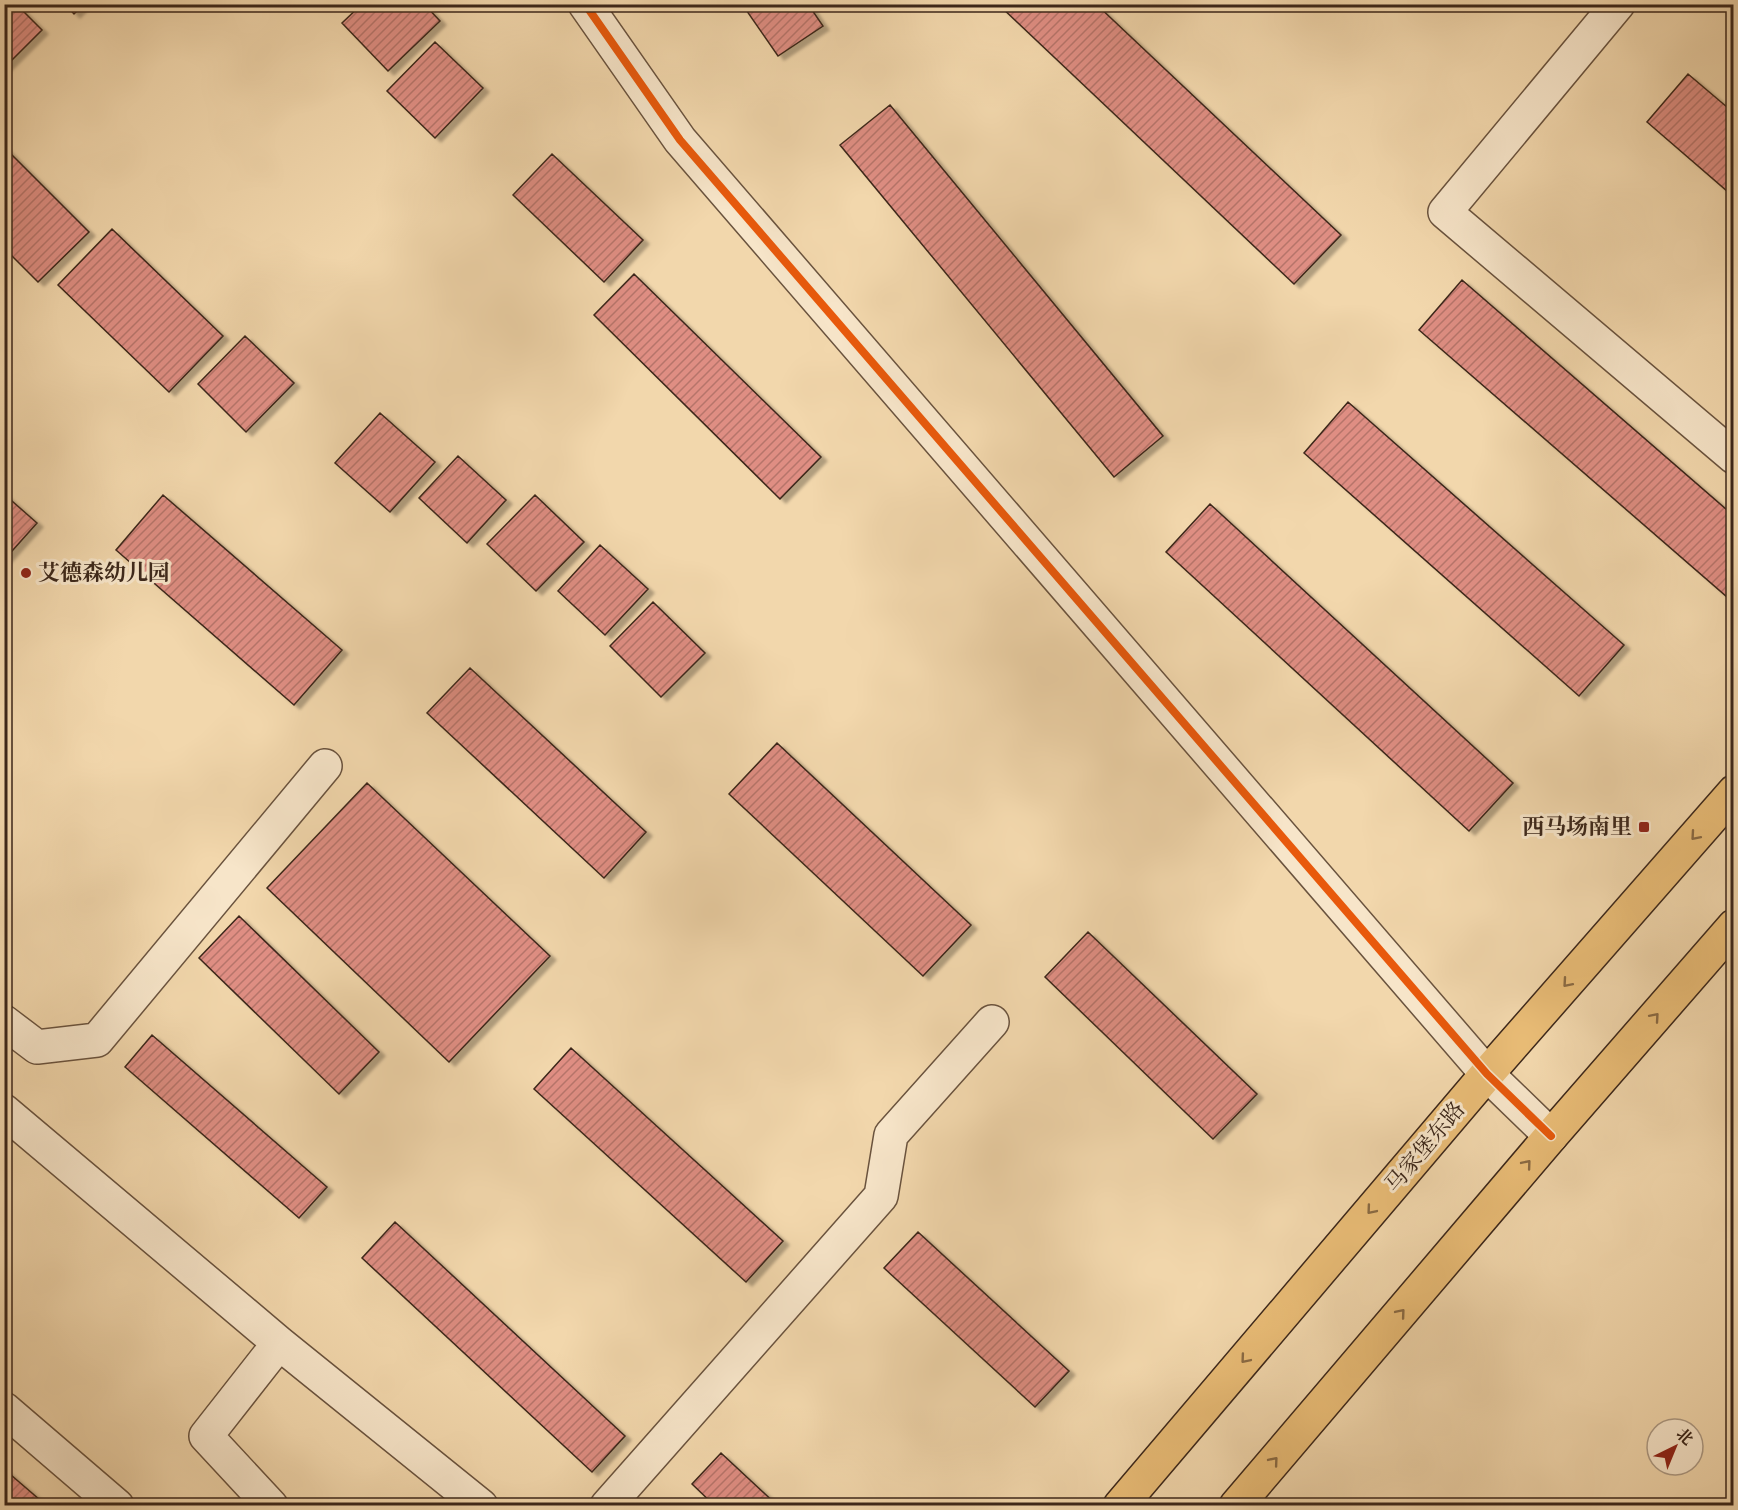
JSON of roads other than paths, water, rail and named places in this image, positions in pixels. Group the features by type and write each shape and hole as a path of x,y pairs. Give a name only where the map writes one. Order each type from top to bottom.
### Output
{"main road":[{"name":"马家堡东路","path":"1120,1506 1487,1074 1734,792"},
{"path":"1236,1506 1551,1136 1734,926"}],"street":[{"path":"585,4 681,140 1487,1074 1551,1136"},
{"path":"1618,4 1445,212 1734,457"},
{"path":"4,1022 37,1047 97,1040 325,766"},
{"path":"607,1506 881,1196 891,1135 992,1023"},
{"path":"4,1111 279,1343 481,1506"},
{"path":"271,1506 206,1436 279,1343"},
{"path":"4,1408 117,1506"}],"place":[{"name":"艾德森幼儿园","path":"26,573"},
{"name":"西马场南里","path":"1644,827"}]}
